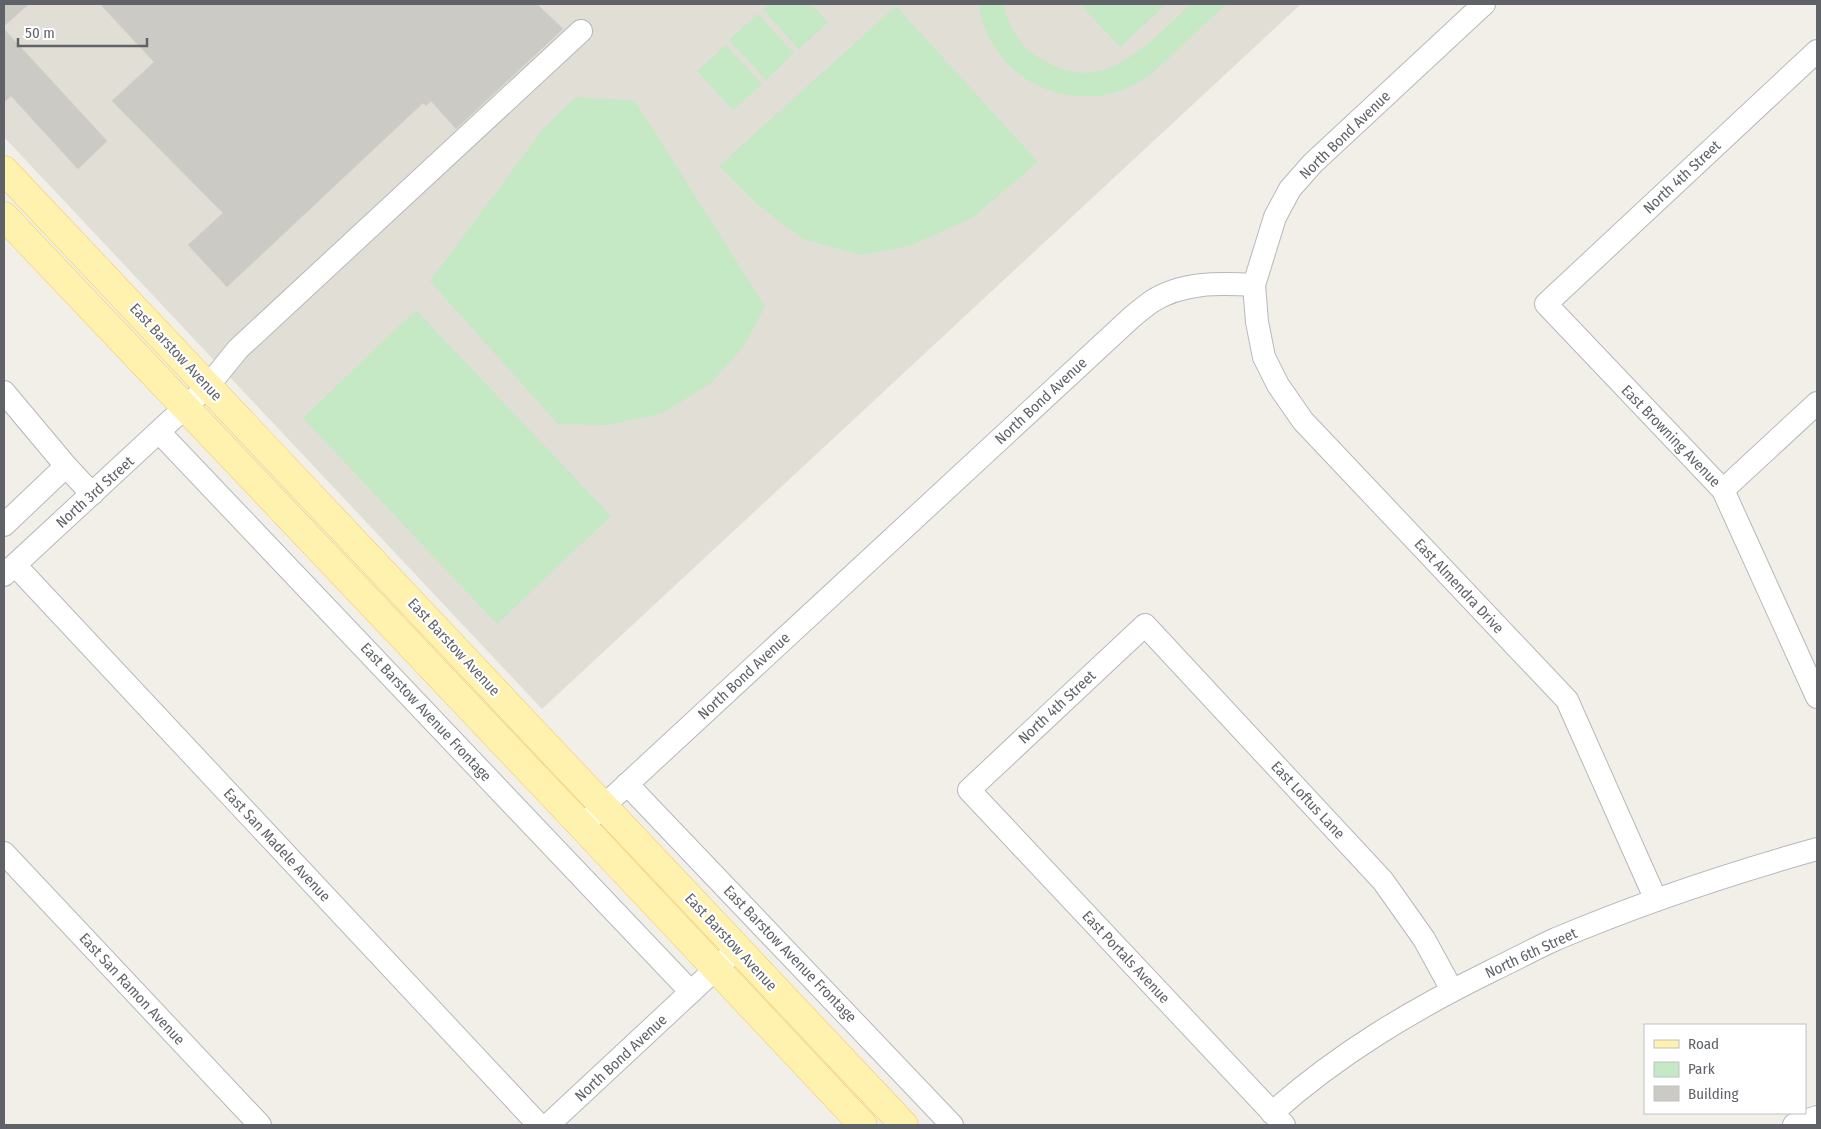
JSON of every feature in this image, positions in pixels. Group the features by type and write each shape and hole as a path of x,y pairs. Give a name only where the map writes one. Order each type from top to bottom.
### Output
{"main road":[{"name":"East Barstow Avenue","path":"4,170 904,1125"},
{"name":"East Barstow Avenue","path":"4,216 582,826 862,1125"}],"street":[{"name":"North Bond Avenue","path":"582,826 1125,324 1152,302 1176,290 1204,284 1254,285 1276,217 1290,190 1313,163 1484,4"},
{"name":"North 3rd Street","path":"9,570 160,433 208,386 238,349 581,31"},
{"name":"North 4th Street","path":"1546,304 1817,51"},
{"name":"East Almendra Drive","path":"1254,285 1257,322 1264,357 1278,384 1302,421 1567,700 1656,900"},
{"name":"East Browning Avenue","path":"1546,304 1723,490 1817,697"},
{"path":"4,392 92,494"},
{"path":"1723,490 1817,403"},
{"name":"East Barstow Avenue Frontage","path":"160,433 691,992"},
{"path":"4,525 66,466"},
{"name":"East San Madele Avenue","path":"9,570 539,1125"},
{"name":"North 4th Street","path":"969,790 1145,625"},
{"name":"East Loftus Lane","path":"1145,625 1383,881 1424,939 1452,990"},
{"name":"East Barstow Avenue Frontage","path":"627,784 952,1125"},
{"name":"East Portals Avenue","path":"969,790 1278,1119"},
{"name":"North 6th Street","path":"1278,1119 1300,1088 1376,1034 1452,990 1554,940 1656,900 1764,864 1817,849"},
{"name":"East San Ramon Avenue","path":"4,853 260,1125"},
{"name":"North Bond Avenue","path":"548,1125 737,949"},
{"path":"862,1125 884,1104"},
{"path":"1794,1125 1817,1117"}],"shaded area":[{"path":"4,4 1301,4 542,709 4,137"}],"green space":[{"path":"769,4 811,4 828,22 799,49 763,10"},
{"path":"979,4 1004,4 1011,27 1020,41 1031,52 1061,69 1083,73 1103,70 1122,62 1157,36 1191,4 1227,4 1151,74 1142,80 1114,93 1084,96 1054,92 1026,79 1017,72 994,46 984,26"},
{"path":"1080,4 1166,4 1120,47"},
{"path":"896,6 1038,162 972,218 909,246 861,255 803,239 759,206 719,166"},
{"path":"758,14 794,53 766,80 729,40"},
{"path":"726,45 762,84 733,110 697,71"},
{"path":"576,97 635,101 765,306 744,346 712,382 663,413 607,425 558,424 430,281 543,129"},
{"path":"416,310 611,516 497,624 303,418"}],"building":[{"path":"4,4 29,4 4,26"},
{"path":"100,4 537,4 563,29 456,129 431,101 426,106 423,103 227,287 188,245 223,213 112,101 154,62"},
{"path":"4,29 107,141 78,169 11,96 4,102"}]}
